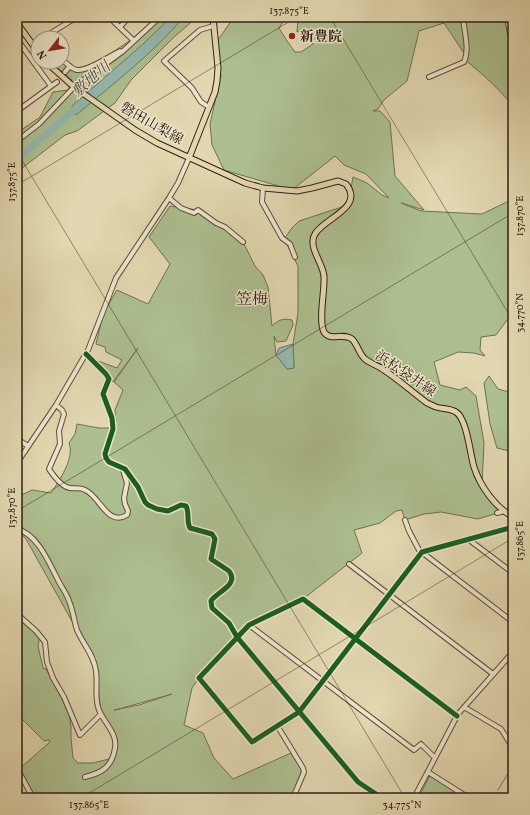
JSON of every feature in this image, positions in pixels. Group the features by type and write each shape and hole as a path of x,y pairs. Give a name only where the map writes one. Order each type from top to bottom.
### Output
{"main road":[{"name":"磐田山梨線","path":"55,70 75,88 135,130 157,143 189,158 215,92 218,68 213,17"},
{"path":"17,24 30,42"},
{"name":"浜松袋井線","path":"189,158 245,183 263,188 297,190 312,188 338,181 346,184 349,188 351,197 348,205 320,229 313,238 315,250 324,271 322,317 323,330 330,336 347,336 352,338 364,358 381,368 427,403 435,407 458,412 466,432 477,474 484,489 504,511 513,517"}],"street":[{"path":"56,30 77,17"},
{"path":"109,17 134,41"},
{"path":"120,27 129,17"},
{"path":"17,141 35,128 75,88 126,49 160,17"},
{"path":"429,77 464,62 467,56 467,48 463,17"},
{"path":"507,17 510,34 513,40"},
{"path":"209,107 201,102 192,88 164,61 200,30 213,26"},
{"path":"17,38 51,86"},
{"path":"70,66 77,70 84,69 126,49"},
{"path":"17,111 57,82"},
{"path":"17,463 56,405 86,354 116,278 169,198 178,183 189,158"},
{"path":"263,188 262,202 282,238 290,244 295,257"},
{"path":"169,198 181,208 194,213 198,210 225,227 243,242"},
{"path":"86,354 109,379 103,394 112,418 113,429 105,454 106,458 112,463 122,466 125,469 138,487 145,502 157,509 168,511 183,505 186,506 190,528 212,534 214,536 215,539 211,559 229,571 232,580 222,592 212,598 211,604 215,610 229,623 237,637 358,782 382,798"},
{"path":"56,405 64,414 58,431 60,444 49,469 61,483 68,488 85,489 95,498 108,514 117,518 124,517 127,515 128,511 124,504 127,483 122,466"},
{"path":"17,439 28,446"},
{"path":"497,513 504,511"},
{"path":"405,520 409,532 419,550 513,622"},
{"path":"457,716 356,639 303,599 249,625 198,678 252,742 300,712 323,681 356,639 422,552 513,527"},
{"path":"17,529 22,530 36,543 69,600 78,631 94,661 96,671 97,702 101,714 116,740 116,747 112,761 107,767 102,772 85,777"},
{"path":"468,539 513,573"},
{"path":"349,564 494,674"},
{"path":"17,614 36,631 44,642 47,662 53,678 64,697 80,735 101,714"},
{"path":"249,625 414,750 421,744 435,758"},
{"path":"414,798 457,716 513,652"},
{"path":"464,707 501,729 513,748"},
{"path":"278,726 304,772 293,798"},
{"path":"18,770 33,798"},
{"path":"428,772 469,798"}],"green space":[{"path":"157,17 197,17 173,38 131,80 115,103 77,131 65,135 17,172 17,133 40,117 53,92 68,90 72,80 60,70 70,70 70,65 75,70 100,61 132,39"},
{"path":"229,17 283,17 284,20 279,28 295,52 301,52 313,44 304,28 297,32 298,17 510,17 508,27 513,34 513,106 502,93 465,60 466,56 444,23 419,31 407,81 384,100 378,109 373,111 380,111 390,122 395,176 424,210 401,203 421,211 482,214 513,199 513,312 496,335 481,337 480,350 485,356 474,353 458,352 434,362 440,385 460,390 466,387 476,396 484,443 482,485 504,511 478,519 441,512 424,514 405,520 402,510 396,511 380,523 354,530 362,553 303,599 276,612 243,631 199,678 192,688 184,725 203,733 214,758 233,779 291,753 304,772 293,798 32,798 18,770 50,742 49,740 44,741 17,714 17,614 40,635 38,646 43,668 46,669 69,714 73,758 78,763 93,763 113,758 116,745 101,714 96,671 83,641 26,539 17,530 17,497 32,490 51,493 62,476 68,462 70,455 69,443 75,434 77,424 99,428 109,428 116,422 115,410 123,390 114,382 138,348 113,382 98,361 117,368 122,360 106,352 105,347 96,344 103,314 117,290 148,304 170,264 149,237 170,206 198,210 243,242 255,266 263,275 268,287 272,326 281,320 292,320 293,325 286,341 277,342 274,336 276,355 287,369 294,368 293,344 298,313 298,266 284,239 299,221 348,205 353,177 367,183 382,195 389,198 366,174 344,165 335,156 292,190 224,170 212,145 210,124 221,75 215,44 232,20","holes":["172,694 139,705 117,709"]},
{"path":"489,376 498,389 509,392 513,386 513,452 497,448 490,424 484,383"},
{"path":"430,775 466,798 425,798 420,795"}],"water":[{"path":"171,17 184,17 159,44 118,80 76,115 72,112 72,106 142,45"},
{"path":"293,344 294,368 287,369 276,355 279,348"}],"waterway":[{"name":"敷地川","path":"17,159 79,106"},
{"path":"498,790 513,765"}],"cycle path":[{"path":"86,354 109,379 103,394 112,418 113,429 105,454 106,458 109,462 125,469 138,487 148,505 157,509 168,511 181,505 186,506 190,528 212,534 215,539 211,559 229,571 232,576 232,580 226,588 211,601 212,608 229,623 237,637 358,782 382,798"},
{"path":"457,716 303,599 249,625 199,678 252,742 299,712 422,552 513,527"}],"place":[{"name":"新豊院","path":"292,36"}],"district":[{"name":"笠梅","path":"252,298"}]}
